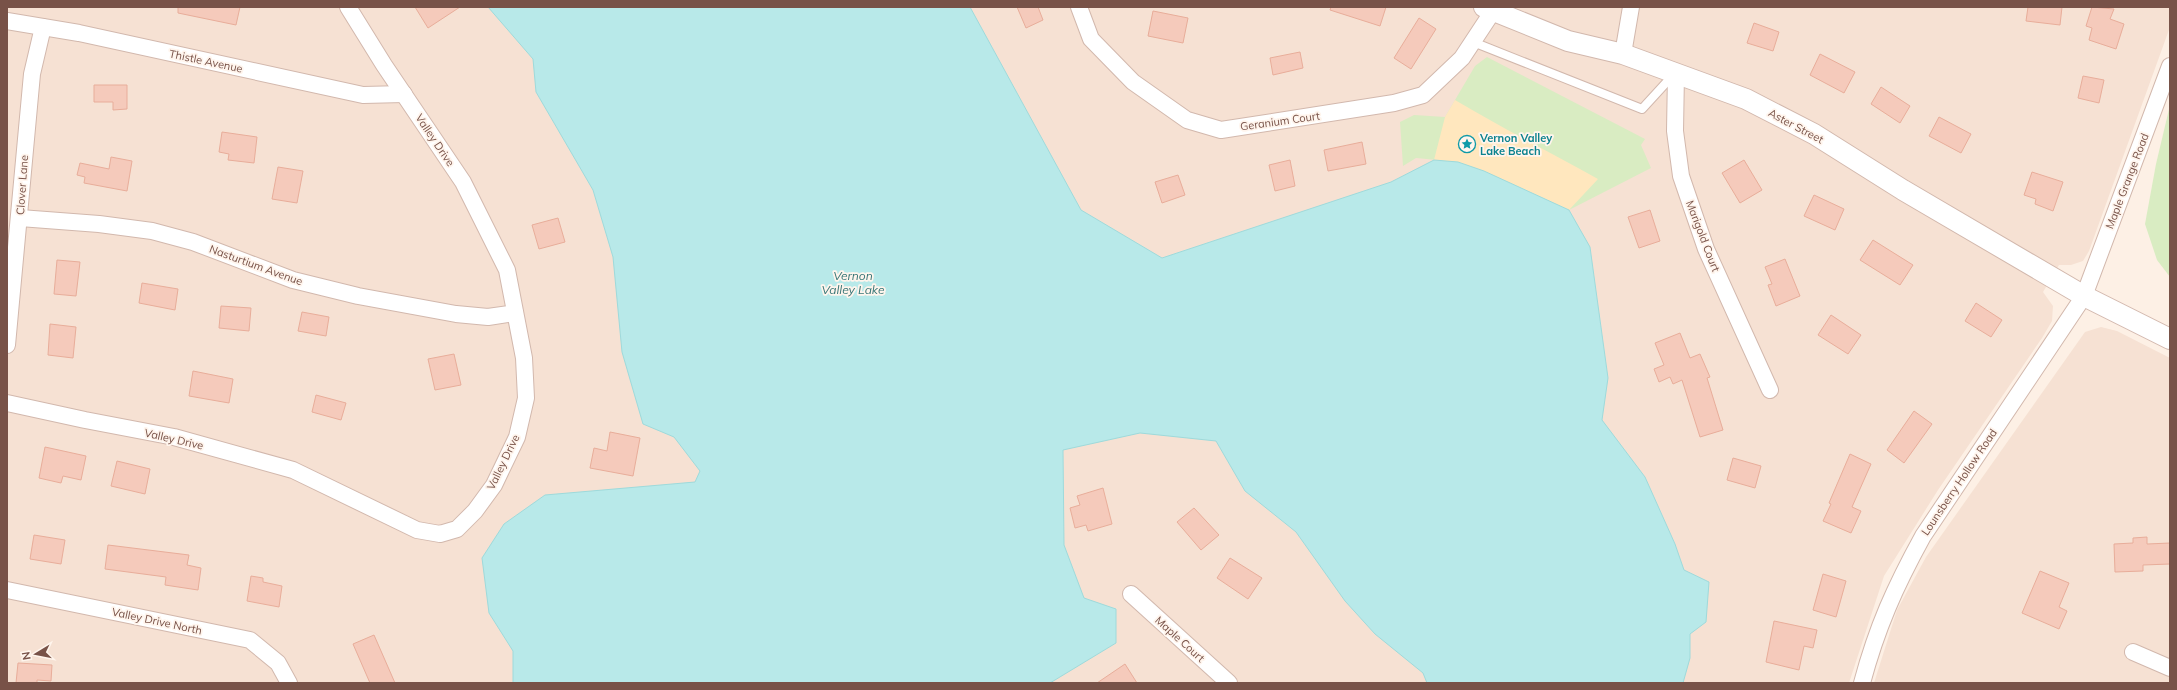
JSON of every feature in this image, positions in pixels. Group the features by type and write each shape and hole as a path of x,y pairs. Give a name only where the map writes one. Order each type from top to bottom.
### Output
{"street":[{"name":"Valley Drive","path":"7,403 174,437 261,460 293,470 417,530 440,534 457,529 475,511 494,485 517,437 526,398 524,358 507,270 463,182 348,7"},
{"name":"Geranium Court","path":"1079,7 1091,39 1132,82 1187,120 1221,130 1394,103 1423,95 1462,58 1473,42 1488,9"},
{"path":"1623,54 1631,7"},
{"name":"Aster Street","path":"1488,9 1568,41 1623,54 1746,99 1814,134 1903,190 2084,296 2170,339"},
{"name":"Thistle Avenue","path":"7,21 79,33 363,95 404,94"},
{"name":"Clover Lane","path":"7,345 20,218 32,74 43,26"},
{"name":"Maple Grange Road","path":"2084,296 2170,66"},
{"name":"Marigold Court","path":"1676,73 1675,132 1681,176 1706,249 1770,390"},
{"name":"Nasturtium Avenue","path":"20,218 99,224 152,232 193,242 293,280 358,296 456,314 488,317 515,313"},
{"name":"Lounsberry Hollow Road","path":"1862,683 1884,613 1901,575 1923,536 2084,296"},
{"name":"Valley Drive North","path":"7,590 250,640 278,663 289,683"},
{"name":"Maple Court","path":"1131,594 1228,683"},
{"path":"2133,652 2170,668"}],"lane":[{"path":"1473,42 1642,109 1676,73"}],"shaded area":[{"path":"7,7 2170,7 2170,27 2089,251 2083,261 2071,265 2059,265 2043,292 2053,306 2052,321 2042,338 1938,490 1884,576 1849,683 7,683"},
{"path":"2101,327 2117,331 2170,358 2170,683 1874,683 1897,610 1926,557 2085,332"}],"green space":[{"path":"1487,57 1645,139 1641,145 1651,168 1569,210 1523,187 1458,162 1416,158 1403,166 1400,122 1414,115 1445,117 1475,66"},
{"path":"2170,105 2170,277 2157,260 2145,224 2156,164"}],"sand":[{"path":"1455,100 1598,179 1569,210 1458,162 1434,160 1445,117"}],"water":[{"name":"Vernon Valley Lake","path":"488,7 970,7 1081,210 1162,258 1391,182 1434,160 1458,162 1484,171 1569,210 1590,247 1608,378 1602,420 1645,477 1675,544 1684,570 1709,582 1706,622 1690,634 1690,658 1683,683 1427,683 1423,673 1375,634 1345,601 1296,532 1245,491 1216,441 1140,433 1063,450 1064,545 1084,598 1116,609 1116,643 1050,683 513,683 513,651 489,613 482,558 504,524 545,495 695,482 700,471 674,437 643,424 622,352 613,257 593,190 536,92 533,59"}],"building":[{"path":"178,7 240,7 236,25 178,13"},
{"path":"415,7 460,7 428,28"},
{"path":"1017,7 1038,7 1043,20 1026,28"},
{"path":"1331,7 1386,7 1380,26 1330,10"},
{"path":"2028,7 2062,7 2060,25 2026,21"},
{"path":"2092,7 2114,9 2110,19 2124,24 2116,49 2089,40 2092,28 2086,26"},
{"path":"1153,11 1188,18 1183,43 1148,36"},
{"path":"1419,18 1436,29 1411,69 1394,58"},
{"path":"1754,23 1779,32 1773,51 1747,43"},
{"path":"1300,52 1303,68 1273,75 1270,58"},
{"path":"1820,54 1855,72 1844,93 1810,75"},
{"path":"2083,76 2104,80 2099,103 2078,98"},
{"path":"94,85 127,85 127,109 113,110 113,102 94,102"},
{"path":"1881,87 1910,106 1900,123 1871,104"},
{"path":"1939,117 1971,134 1961,153 1929,136"},
{"path":"222,132 257,137 254,163 228,160 229,154 219,152"},
{"path":"1362,142 1366,164 1328,171 1324,150"},
{"path":"111,157 132,161 127,191 84,183 85,177 77,175 80,163 109,169"},
{"path":"1290,160 1295,186 1275,191 1269,165"},
{"path":"1744,160 1762,190 1740,203 1722,173"},
{"path":"278,167 303,171 297,203 272,199"},
{"path":"2032,172 2063,182 2053,211 2035,204 2036,199 2024,195"},
{"path":"1178,175 1185,195 1162,203 1155,182"},
{"path":"1814,195 1844,209 1835,230 1804,216"},
{"path":"1650,210 1660,241 1639,248 1628,217"},
{"path":"558,218 565,242 539,249 532,225"},
{"path":"1873,240 1913,265 1900,285 1860,260"},
{"path":"1785,259 1800,296 1776,306 1768,285 1772,284 1765,267"},
{"path":"57,260 80,262 76,296 54,294"},
{"path":"142,283 178,289 175,310 139,303"},
{"path":"1976,303 2002,320 1991,337 1965,321"},
{"path":"221,306 251,308 249,331 219,328"},
{"path":"302,312 329,317 326,336 298,331"},
{"path":"1831,315 1861,335 1848,354 1818,335"},
{"path":"50,324 76,327 73,358 48,355"},
{"path":"1680,333 1690,358 1700,354 1710,377 1707,378 1723,430 1700,437 1682,380 1673,384 1670,377 1659,382 1654,369 1664,365 1655,343"},
{"path":"454,354 461,385 435,390 428,359"},
{"path":"193,371 233,379 229,403 189,396"},
{"path":"316,395 346,403 341,420 312,412"},
{"path":"1914,411 1932,424 1904,463 1887,450"},
{"path":"610,432 640,438 633,476 590,468 594,448 607,451"},
{"path":"45,447 86,456 81,480 63,476 61,483 39,478"},
{"path":"1850,454 1871,464 1852,507 1861,511 1851,533 1823,521"},
{"path":"1733,458 1761,466 1755,488 1727,480"},
{"path":"117,461 150,469 145,494 111,486"},
{"path":"1103,488 1112,524 1088,531 1086,525 1075,528 1070,508 1080,505 1077,496"},
{"path":"1194,508 1219,535 1201,550 1177,522"},
{"path":"34,535 65,540 61,564 30,559"},
{"path":"2147,537 2147,544 2170,543 2170,564 2143,565 2143,571 2115,572 2114,544 2133,543 2133,538"},
{"path":"108,545 189,555 187,565 201,568 198,590 165,585 166,577 105,569"},
{"path":"1230,558 1262,578 1248,599 1217,578"},
{"path":"2040,571 2069,583 2059,607 2067,611 2059,629 2022,613"},
{"path":"1823,574 1846,581 1836,617 1813,610"},
{"path":"251,576 263,578 263,582 282,586 279,607 247,601"},
{"path":"1774,621 1817,630 1813,648 1804,646 1799,670 1766,662"},
{"path":"374,635 395,683 370,683 353,644"},
{"path":"18,663 52,665 51,681 37,680 37,683 16,683"},
{"path":"1125,664 1137,683 1097,683"}],"place":[{"name":"Vernon Valley Lake Beach","path":"1467,144"}]}
